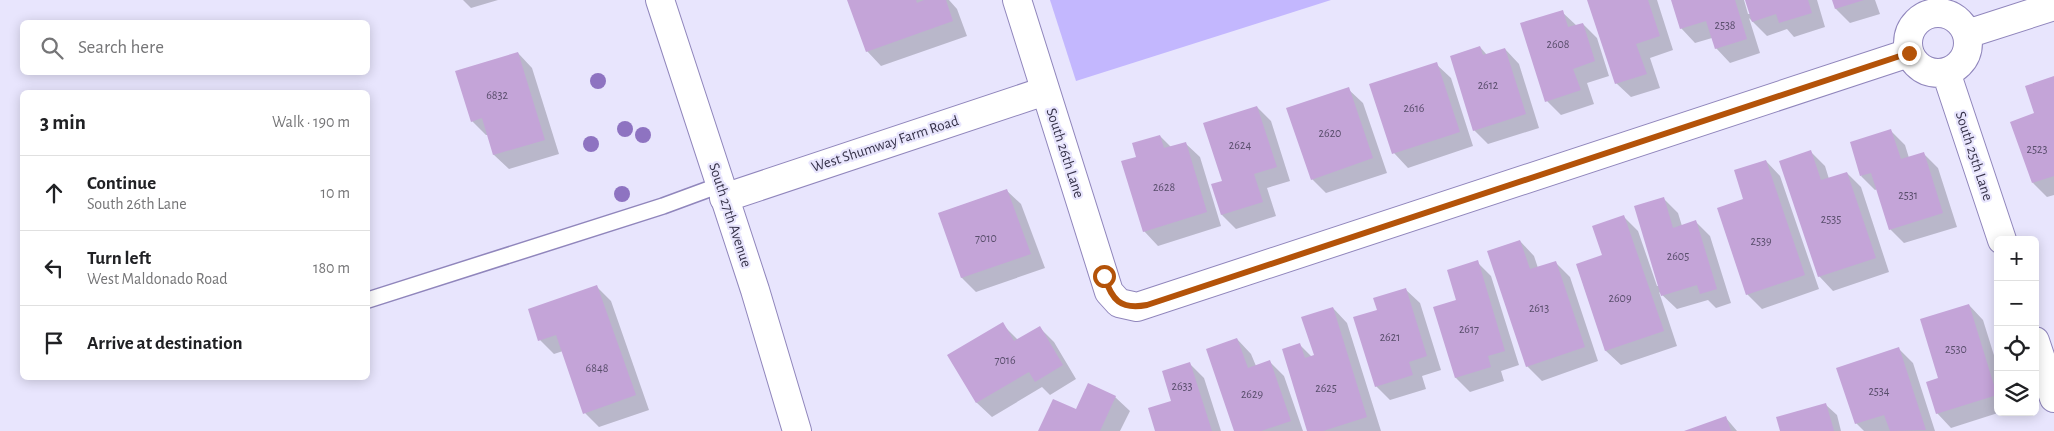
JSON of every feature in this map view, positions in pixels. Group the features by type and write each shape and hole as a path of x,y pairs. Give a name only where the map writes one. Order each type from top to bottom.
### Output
{"street":[{"name":"South 27th Avenue","path":"660,0 755,290 797,431"},
{"name":"South 26th Lane","path":"1017,0 1109,292 1119,303 1137,307 1909,53"},
{"path":"1967,34 2054,6"},
{"path":"1929,15 1949,15 1960,23 1967,34 1968,48 1963,60 1953,70 1927,72 1916,64 1909,53 1908,39 1912,27 1929,15"},
{"name":"South 25th Lane","path":"1946,72 2001,236"},
{"name":"West Shumway Farm Road","path":"722,191 1045,91"},
{"path":"2039,353 2054,398"}],"lane":[{"path":"370,299 663,206 722,191"}],"shaded area":[{"path":"1050,0 1331,0 1076,81"}],"building":[{"path":"847,0 916,0 917,3 924,0 946,0 953,21 866,52"},
{"path":"1587,0 1648,0 1660,36 1636,44 1647,74 1615,84"},
{"path":"1671,0 1735,0 1747,39 1715,49 1706,21 1680,29"},
{"path":"1745,0 1808,0 1812,13 1779,23 1776,14 1752,22"},
{"path":"1832,0 1864,0 1835,9"},
{"path":"1563,10 1568,27 1583,23 1595,61 1573,69 1581,90 1545,102 1520,23"},
{"path":"1480,46 1483,55 1505,48 1526,114 1473,131 1450,56"},
{"path":"518,52 545,140 493,155 482,118 471,122 455,71"},
{"path":"1437,62 1460,132 1392,154 1369,84"},
{"path":"2054,76 2054,176 2032,183 2010,122 2034,113 2025,86"},
{"path":"1349,87 1373,158 1311,180 1286,108"},
{"path":"1257,106 1277,167 1254,174 1263,202 1221,215 1211,184 1222,181 1203,123"},
{"path":"1891,129 1901,159 1924,152 1943,213 1889,230 1871,173 1860,176 1850,142"},
{"path":"1160,135 1164,148 1186,142 1207,212 1143,232 1121,161 1136,157 1132,143"},
{"path":"1811,150 1821,180 1847,172 1876,258 1818,277 1779,161"},
{"path":"1766,160 1805,275 1746,295 1717,208 1743,199 1734,170"},
{"path":"1007,189 1031,254 961,278 938,213"},
{"path":"1664,197 1673,228 1696,220 1717,289 1700,294 1697,285 1661,296 1634,206"},
{"path":"1624,215 1664,331 1605,351 1576,264 1602,255 1592,226"},
{"path":"1520,240 1530,269 1556,261 1585,347 1526,367 1487,251"},
{"path":"1478,260 1505,351 1488,356 1491,367 1455,378 1433,307 1456,300 1447,270"},
{"path":"597,285 636,395 583,414 556,335 538,341 528,309"},
{"path":"1406,288 1427,356 1409,362 1413,375 1375,387 1353,317 1377,310 1373,298"},
{"path":"1969,304 1994,385 1994,396 1936,414 1926,382 1938,378 1920,319"},
{"path":"1333,307 1367,417 1323,431 1307,431 1282,349 1300,343 1305,358 1314,355 1301,317"},
{"path":"1003,322 1014,341 1040,326 1063,365 1035,382 1029,372 976,403 947,355"},
{"path":"1237,338 1248,368 1270,360 1291,421 1261,431 1234,431 1206,349"},
{"path":"1899,347 1926,430 1890,431 1884,415 1855,424 1836,368"},
{"path":"1190,362 1212,431 1155,431 1148,408 1171,401 1162,371"},
{"path":"1088,383 1116,396 1100,431 1038,431 1053,399 1076,409"},
{"path":"1826,403 1834,431 1780,431 1776,417"},
{"path":"1726,416 1731,431 1684,431"}],"route":[{"path":"1104,276 1109,292 1119,303 1137,307 1147,305 1909,53"}]}
